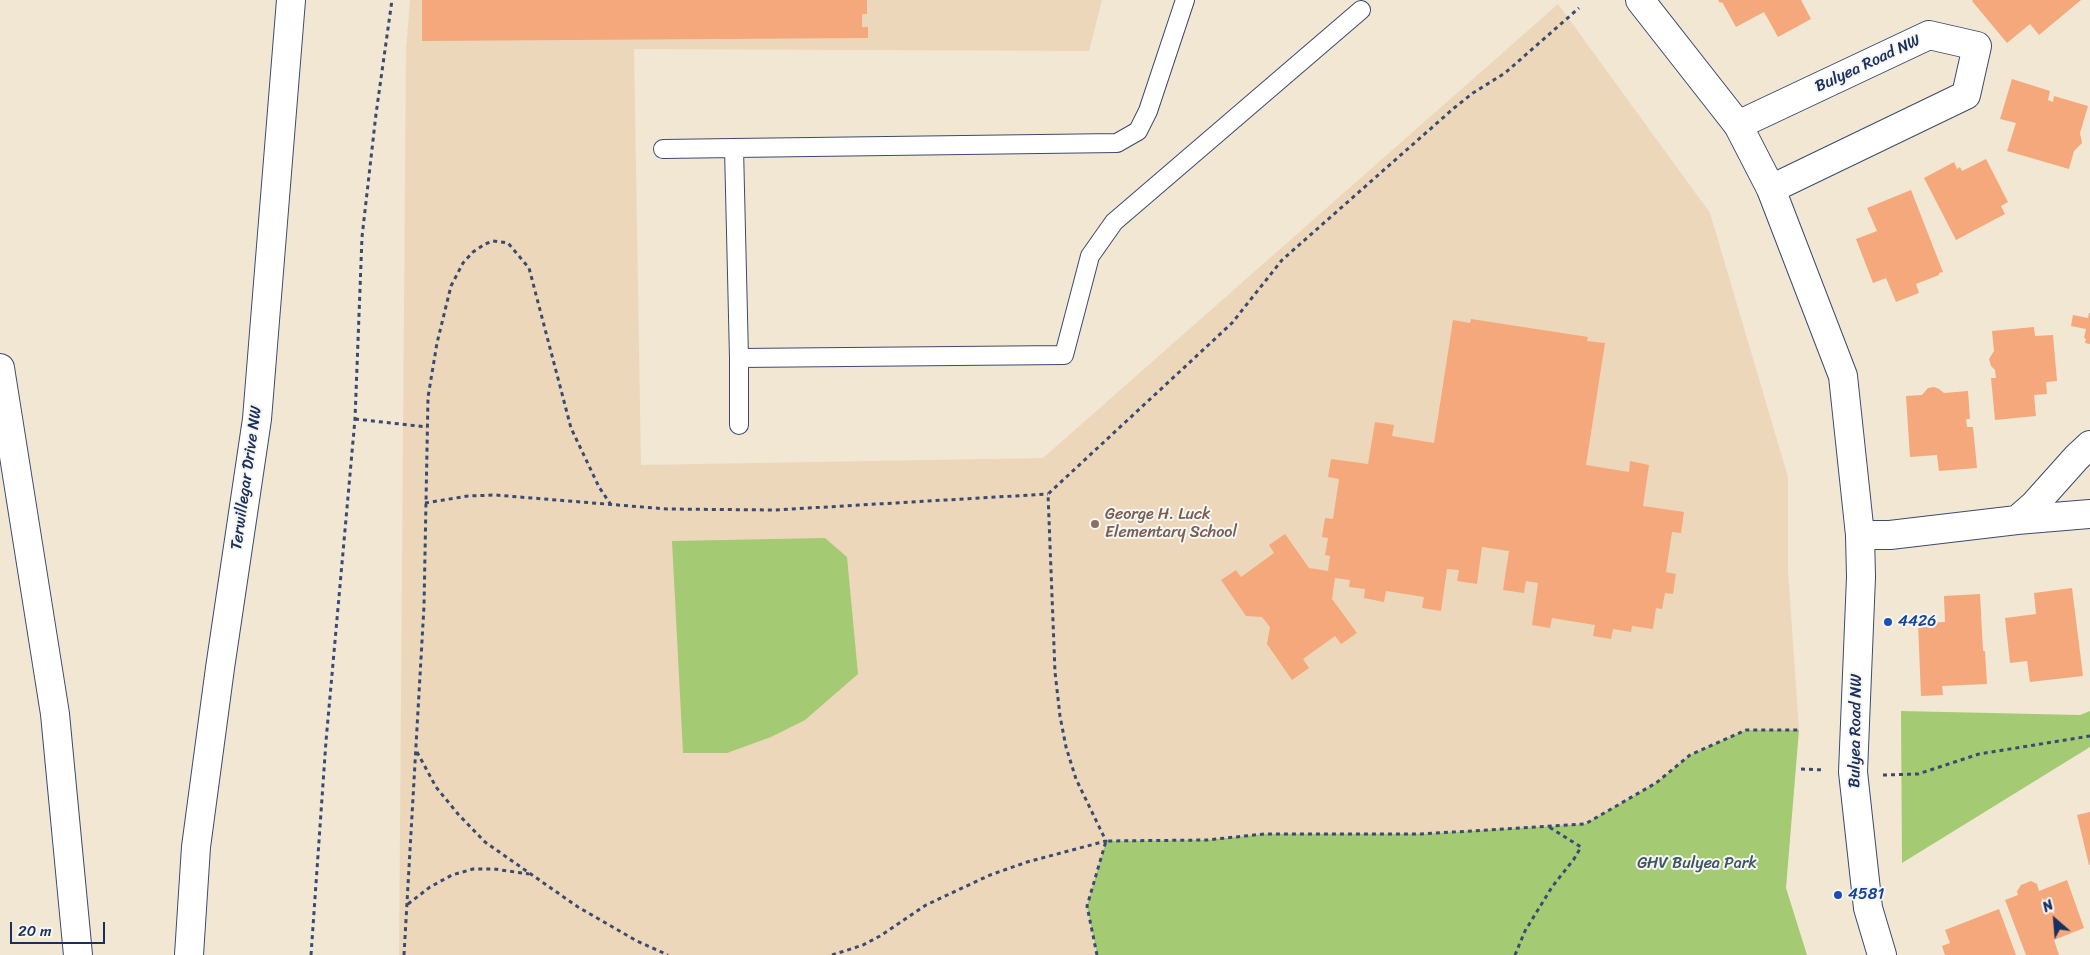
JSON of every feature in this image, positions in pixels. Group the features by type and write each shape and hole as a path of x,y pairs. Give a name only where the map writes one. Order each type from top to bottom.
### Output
{"street":[{"name":"Terwillegar Drive NW","path":"189,955 196,847 257,419 291,0"},
{"name":"Bulyea Road NW","path":"1640,0 1738,125 1771,189 1843,376 1860,535 1861,578 1853,772 1868,908 1882,955"},
{"name":"Bulyea Road NW","path":"1738,125 1929,35 1978,46 1966,94 1771,189"},
{"path":"0,368 55,714 78,955"},
{"path":"2017,520 2034,505 2090,445"},
{"path":"1860,535 1890,535 2017,520 2090,514"}],"lane":[{"path":"663,150 1118,143 1138,131 1148,111 1185,0"},
{"path":"739,358 1064,355 1090,256 1114,222 1361,10"},
{"path":"734,148 739,425"}],"path":[{"path":"311,955 326,741 355,419 362,237 376,114 392,0"},
{"path":"425,503 468,496 495,495 667,509 775,510 1048,494 1232,322 1282,260 1454,108 1473,93 1505,73 1579,8"},
{"path":"404,955 424,606 428,397 437,343 452,286 463,263 473,252 493,241 508,243 529,268 571,428 599,487 611,505"},
{"path":"355,419 427,427"},
{"path":"1048,494 1055,672 1060,716 1066,747 1076,778 1106,841 1087,906 1097,955"},
{"path":"832,955 863,945 880,936 926,905 990,875 1026,862 1106,841 1207,840 1264,834 1379,836 1585,824 1656,783 1690,755 1746,730 1799,730"},
{"path":"1801,769 1886,775 1918,774 1979,754 2090,736"},
{"path":"417,751 436,787 458,814 485,842 578,907 668,955"},
{"path":"1515,955 1525,931 1538,909 1574,859 1581,846 1548,826"},
{"path":"407,905 430,887 452,875 473,870 494,869 530,874"}],"shaded area":[{"name":"George H. Luck Elementary School","path":"410,0 1102,0 1089,51 634,49 641,465 1043,458 1558,4 1710,213 1788,477 1788,571 1799,730 1746,730 1690,755 1656,783 1585,824 1421,834 1264,834 1207,840 1106,841 1100,867 1092,938 1097,955 399,955 406,50"}],"green space":[{"path":"825,538 847,557 858,674 805,720 771,737 727,753 683,753 672,541"},
{"path":"1901,711 2080,715 2090,711 2090,747 1902,863"},
{"name":"GHV Bulyea Park","path":"1746,730 1799,730 1786,888 1807,955 1097,955 1087,906 1106,841 1207,840 1264,834 1421,834 1585,824 1656,783 1690,755"}],"building":[{"path":"422,0 867,0 867,14 862,14 862,27 868,27 868,38 422,41"},
{"path":"1718,0 1801,0 1811,19 1778,37 1764,12 1736,27 1722,2 1720,3"},
{"path":"1973,0 2081,0 2039,35 2030,24 2007,43"},
{"path":"2012,79 2050,91 2048,100 2053,102 2054,96 2088,106 2080,133 2082,143 2074,151 2069,169 2007,151 2016,123 2000,119"},
{"path":"1986,159 2008,202 2001,206 2005,214 1956,240 1924,178 1954,162 1957,169 1960,167 1962,171"},
{"path":"1911,190 1943,272 1916,284 1919,293 1896,302 1886,278 1873,283 1856,239 1877,231 1867,208"},
{"path":"2089,313 2090,344 2085,343 2086,329 2071,326 2073,315 2088,318"},
{"path":"1471,319 1588,337 1587,341 1605,343 1586,465 1629,472 1630,461 1649,465 1643,506 1684,512 1681,533 1672,532 1666,572 1676,574 1673,594 1665,593 1662,609 1656,608 1653,629 1632,626 1631,632 1613,629 1611,639 1593,636 1595,625 1552,618 1550,628 1532,625 1538,583 1526,581 1524,593 1503,590 1509,551 1482,547 1477,584 1457,581 1459,570 1447,569 1441,611 1422,608 1424,597 1386,591 1384,602 1364,598 1365,589 1349,587 1350,580 1335,578 1332,599 1357,633 1341,644 1335,636 1303,659 1309,668 1292,680 1267,644 1270,627 1262,617 1246,616 1221,580 1236,570 1241,577 1274,553 1269,545 1285,534 1309,568 1328,571 1330,556 1325,555 1328,538 1322,537 1325,518 1333,519 1339,479 1328,477 1331,459 1368,464 1375,422 1394,425 1392,436 1434,443 1453,320 1470,323"},
{"path":"2034,327 2035,336 2053,335 2057,381 2046,382 2047,394 2034,395 2036,416 1995,420 1991,378 1996,378 1995,370 1991,366 1989,359 1994,351 1992,331"},
{"path":"1934,387 1944,393 1968,391 1970,419 1966,419 1967,427 1973,427 1977,468 1939,471 1937,455 1910,457 1906,396 1922,395 1928,388"},
{"path":"2072,588 2083,676 2030,682 2027,661 2010,663 2005,618 2036,614 2034,593"},
{"path":"1980,594 1987,684 1942,686 1943,695 1921,696 1918,623 1945,622 1944,596"},
{"path":"2090,812 2090,865 2089,865 2077,815"},
{"path":"2067,880 2084,928 2054,940 2059,955 2026,955 2005,900 2018,895 2017,891 2021,885 2031,881 2037,884 2039,891"},
{"path":"1999,909 2016,955 1945,955 1942,946 1950,943 1945,930"}],"place":[{"name":"George H. Luck Elementary School","path":"1095,524"},
{"name":"4426","path":"1888,622"},
{"name":"4581","path":"1838,895"}]}
